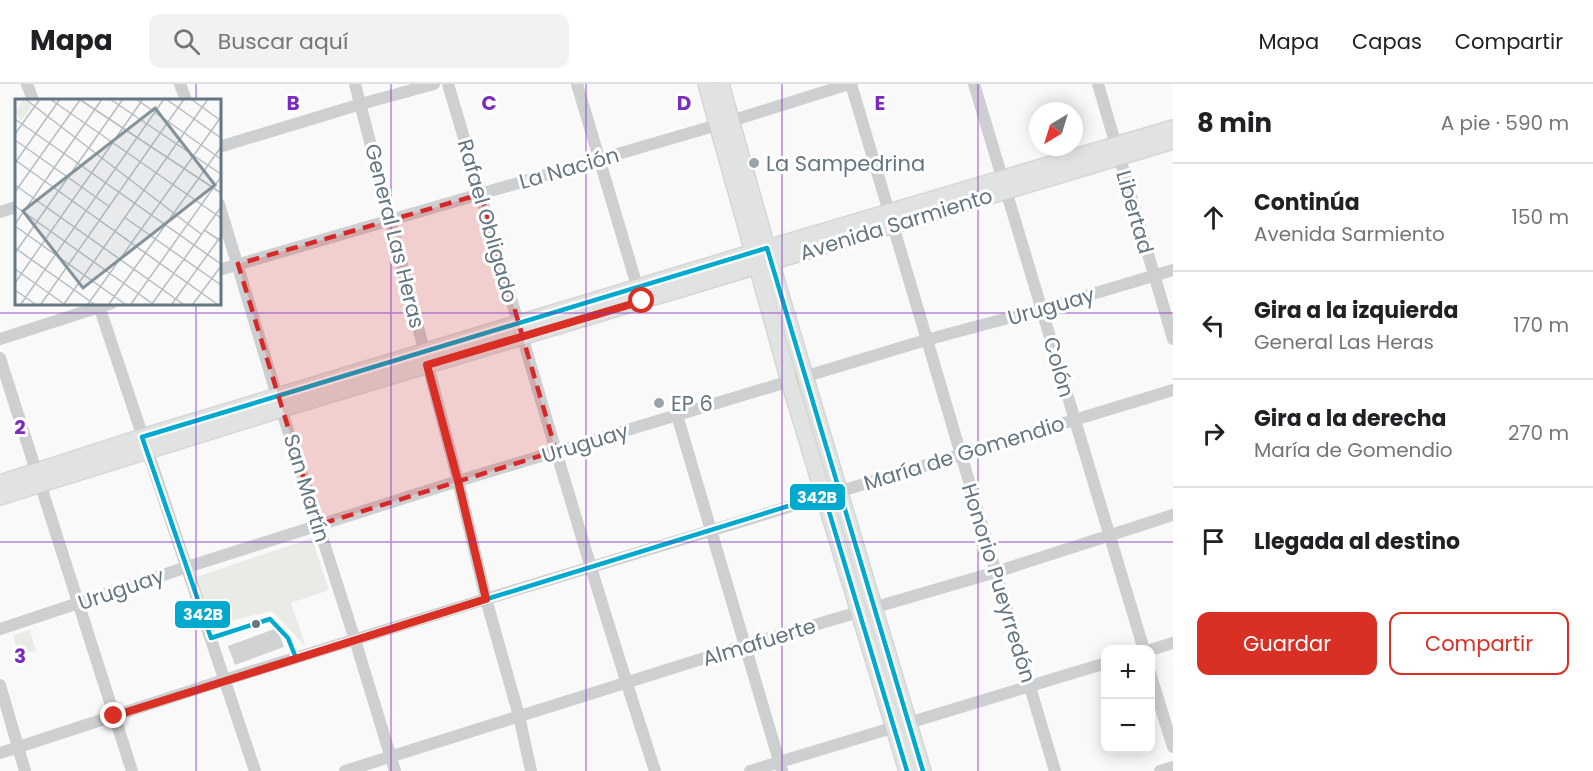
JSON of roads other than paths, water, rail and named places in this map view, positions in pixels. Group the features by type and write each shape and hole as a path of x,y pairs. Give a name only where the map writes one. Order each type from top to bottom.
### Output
{"main road":[{"path":"706,84 725,122"},
{"path":"721,84 725,122 762,257 789,381 874,608 901,725 907,771"},
{"name":"Avenida Sarmiento","path":"0,497 38,478 144,444 1117,151 1173,128"},
{"name":"Avenida Sarmiento","path":"1117,151 1173,141"},
{"path":"762,257 805,377 859,612 901,725 923,771"},
{"name":"Avenida Sarmiento","path":"0,483 38,478"}],"street":[{"path":"27,84 33,99"},
{"path":"180,84 186,99"},
{"name":"General Las Heras","path":"355,84 458,481 486,599 519,716 531,771"},
{"path":"220,147 434,84"},
{"name":"Rafael Obligado","path":"448,84 556,451 655,771"},
{"path":"577,84 640,295"},
{"name":"La Nación","path":"220,270 850,84"},
{"name":"Honorio Pueyrredón","path":"850,84 1055,771"},
{"name":"Colón","path":"974,84 1143,645"},
{"name":"Libertad","path":"1098,84 1173,339"},
{"path":"0,212 15,207"},
{"name":"San Martín","path":"220,207 395,771"},
{"name":"Uruguay","path":"0,629 318,525 556,451 926,340 1042,309 1173,270"},
{"path":"0,339 98,305 255,771"},
{"path":"0,358 132,771"},
{"name":"María de Gomendio","path":"0,753 224,680 1173,390"},
{"path":"676,415 781,766"},
{"name":"Almafuerte","path":"345,771 746,645 996,572 1173,515"},
{"path":"1155,648 1173,643"},
{"path":"750,771 781,766 901,725 1101,664"},
{"path":"0,685 25,771"},
{"path":"1155,689 1173,747"},
{"path":"1160,771 1173,767"}],"place":[{"name":"La Sampedrina","path":"754,163"},
{"name":"EP 6","path":"659,403"}]}
